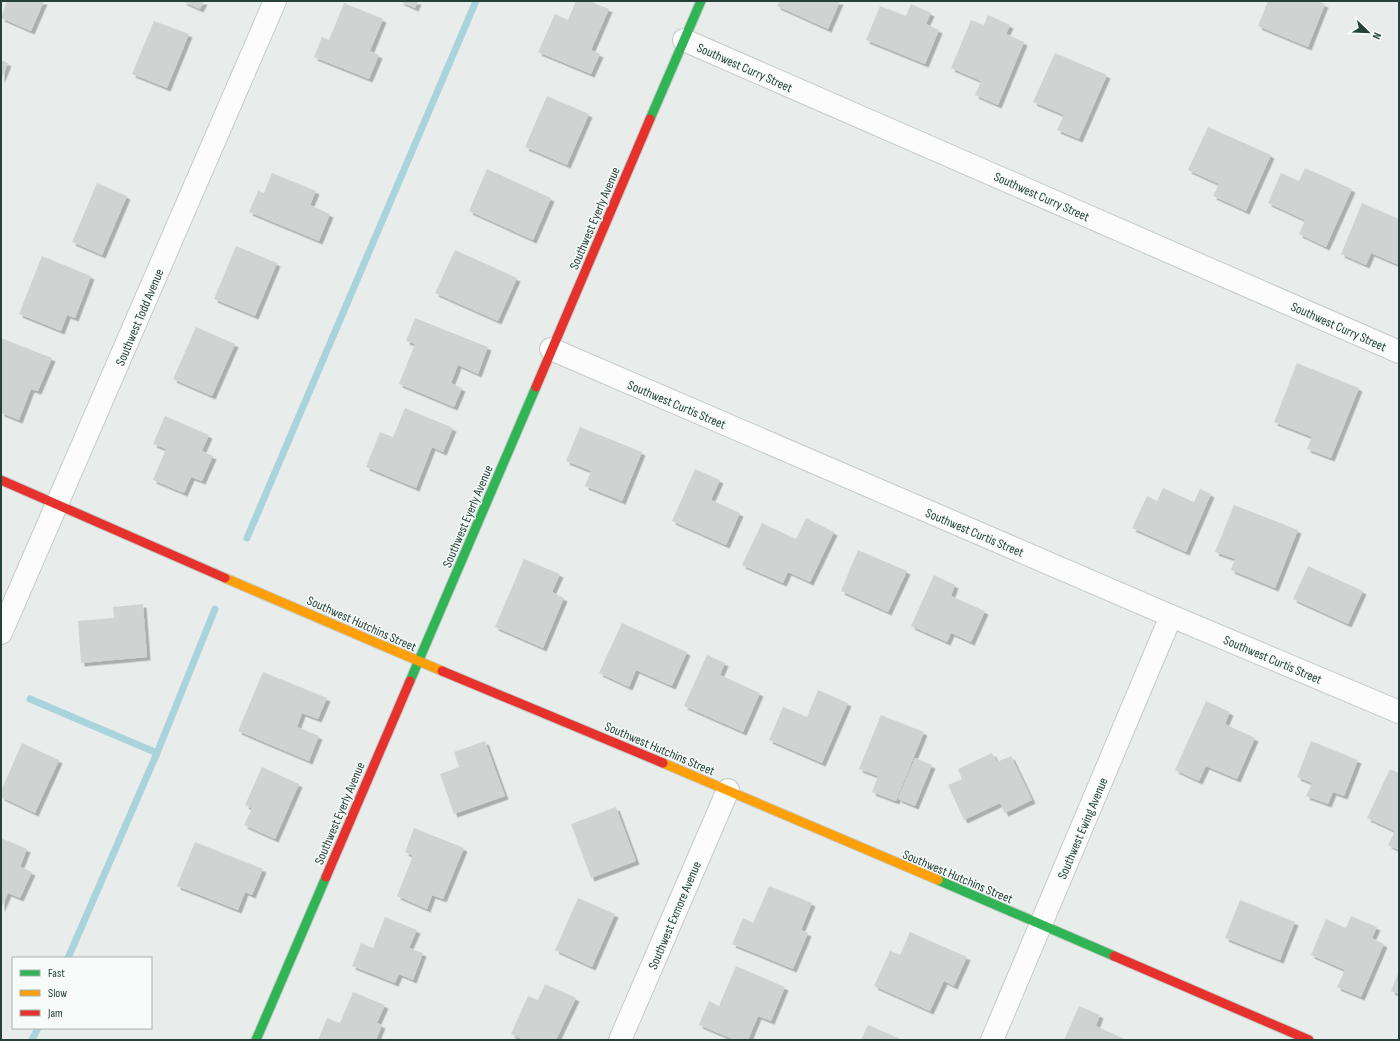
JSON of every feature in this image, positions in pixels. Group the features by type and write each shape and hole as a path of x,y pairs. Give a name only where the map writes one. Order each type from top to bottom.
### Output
{"street":[{"name":"Southwest Todd Avenue","path":"1,633 58,505 275,1"},
{"name":"Southwest Eyerly Avenue","path":"256,1040 701,1"},
{"name":"Southwest Curry Street","path":"684,40 1399,352"},
{"name":"Southwest Curtis Street","path":"551,349 1171,616 1399,712"},
{"name":"Southwest Hutchins Street","path":"1,480 419,662 728,790 1041,926 1309,1040"},
{"name":"Southwest Ewing Avenue","path":"992,1040 1171,616"},
{"name":"Southwest Exmore Avenue","path":"620,1040 728,790"}],"building":[{"path":"7,1 44,1 31,31 1,18"},
{"path":"182,1 204,1 200,9"},
{"path":"399,1 418,1 415,8"},
{"path":"576,1 589,1 609,9 591,50 600,54 591,74 538,52 555,14 568,20"},
{"path":"780,1 840,1 828,29 777,6"},
{"path":"1268,1 1317,1 1325,4 1308,47 1258,26"},
{"path":"344,3 383,19 370,51 379,55 369,79 314,57 322,37 329,40"},
{"path":"911,4 931,13 926,24 939,30 925,64 866,40 880,6 906,16"},
{"path":"988,15 1010,25 1006,34 1024,42 998,105 975,95 981,81 951,68 971,20 984,25"},
{"path":"154,21 189,34 167,88 132,74"},
{"path":"1055,53 1107,75 1079,139 1057,130 1064,115 1033,102"},
{"path":"1,60 8,63 1,80"},
{"path":"547,96 589,114 567,165 525,147"},
{"path":"1208,127 1271,155 1246,211 1213,196 1219,184 1188,170"},
{"path":"1305,168 1352,189 1326,247 1299,234 1305,220 1268,203 1281,173 1299,181"},
{"path":"487,169 551,198 533,240 469,211"},
{"path":"272,173 316,191 310,205 330,214 319,241 249,212 258,191 264,193"},
{"path":"97,183 127,196 102,255 72,242"},
{"path":"1362,203 1399,219 1399,265 1371,253 1366,265 1341,254"},
{"path":"236,246 277,263 255,316 214,299"},
{"path":"455,250 517,278 498,321 435,293"},
{"path":"42,256 91,276 75,318 67,315 61,331 19,314"},
{"path":"415,318 488,347 478,374 458,365 451,383 462,388 454,407 399,384 415,344 406,341"},
{"path":"196,327 235,344 212,396 173,379"},
{"path":"1,338 52,358 38,391 31,389 19,420 1,413"},
{"path":"1297,363 1359,388 1331,458 1307,449 1312,437 1274,422"},
{"path":"405,408 453,428 443,452 432,447 416,488 366,467 380,432 393,437"},
{"path":"165,416 209,435 202,451 213,456 202,481 191,477 184,493 153,480 166,449 153,444"},
{"path":"580,427 642,452 622,501 585,486 591,471 566,461"},
{"path":"695,469 720,480 711,500 740,513 726,545 672,521"},
{"path":"1163,488 1194,502 1200,489 1211,494 1186,552 1132,528 1147,496 1157,501"},
{"path":"1234,505 1298,530 1275,588 1231,570 1235,559 1215,552"},
{"path":"806,518 834,532 810,582 788,572 783,583 742,565 762,523 796,539"},
{"path":"858,550 907,571 888,612 841,591"},
{"path":"524,559 560,574 552,592 564,598 543,648 495,627"},
{"path":"1308,566 1363,591 1348,624 1293,599"},
{"path":"934,575 955,585 951,596 985,611 971,642 951,633 947,642 911,626"},
{"path":"143,604 147,657 81,663 78,621 114,618 113,607"},
{"path":"622,623 687,652 672,686 636,670 629,687 599,673"},
{"path":"707,655 725,663 720,675 760,693 743,732 684,706"},
{"path":"263,672 327,698 318,719 302,713 297,727 319,736 309,761 238,731"},
{"path":"818,690 848,703 822,763 769,740 783,707 807,717"},
{"path":"1206,701 1230,712 1225,724 1255,738 1237,779 1206,766 1199,781 1175,770"},
{"path":"881,715 924,732 896,801 872,792 878,776 859,769"},
{"path":"485,741 505,796 454,814 440,774 459,767 454,752"},
{"path":"1311,741 1358,760 1344,796 1333,792 1328,804 1306,796 1312,783 1297,777"},
{"path":"22,743 59,760 35,813 1,797 1,791"},
{"path":"992,753 997,762 1011,756 1032,800 1005,813 1000,803 964,820 948,785 962,779 958,769"},
{"path":"915,758 932,765 915,806 898,799"},
{"path":"262,767 299,784 275,839 244,825 252,808 245,805"},
{"path":"1390,769 1399,773 1399,850 1388,845 1395,831 1367,818"},
{"path":"616,807 636,861 591,878 571,824"},
{"path":"414,828 464,848 443,899 432,895 427,909 397,896 413,856 405,852"},
{"path":"1,838 27,849 20,867 32,872 20,898 8,893 1,909"},
{"path":"195,842 263,869 252,895 245,892 238,910 177,886"},
{"path":"769,886 812,903 801,930 808,933 793,969 732,944 743,918 753,923"},
{"path":"578,898 615,914 592,967 555,950"},
{"path":"1240,900 1295,922 1280,960 1225,938"},
{"path":"1351,916 1377,927 1372,938 1384,944 1361,997 1337,987 1345,970 1311,955 1326,919 1346,928"},
{"path":"385,917 417,930 409,948 423,953 413,980 399,974 395,983 352,966 361,943 373,948"},
{"path":"910,932 967,957 954,986 944,981 930,1011 874,986 890,951 900,955"},
{"path":"736,966 785,987 771,1021 758,1016 748,1040 735,1040 699,1025 709,1001 719,1006"},
{"path":"1399,971 1399,994 1391,991"},
{"path":"545,984 576,998 556,1040 524,1040 511,1034 528,996 538,1000"},
{"path":"353,992 385,1005 377,1023 382,1025 376,1040 318,1040 327,1018 340,1023"},
{"path":"1079,1006 1100,1015 1096,1026 1127,1040 1064,1040"},
{"path":"868,1025 903,1040 861,1040"}],"waterway":[{"path":"247,538 476,1"},
{"path":"68,957 157,753 215,609"},
{"path":"30,699 157,753"},
{"path":"32,1040 38,1029"}],"traffic: fast":[{"path":"650,119 701,1"},
{"path":"410,681 536,387"},
{"path":"256,1040 326,877"},
{"path":"938,880 1114,956"}],"traffic: slow":[{"path":"225,578 442,671"},
{"path":"663,763 938,880"}],"traffic: jam":[{"path":"536,387 650,119"},
{"path":"1,480 225,578"},
{"path":"442,671 663,763"},
{"path":"326,877 410,681"},
{"path":"1114,956 1309,1040"}]}
